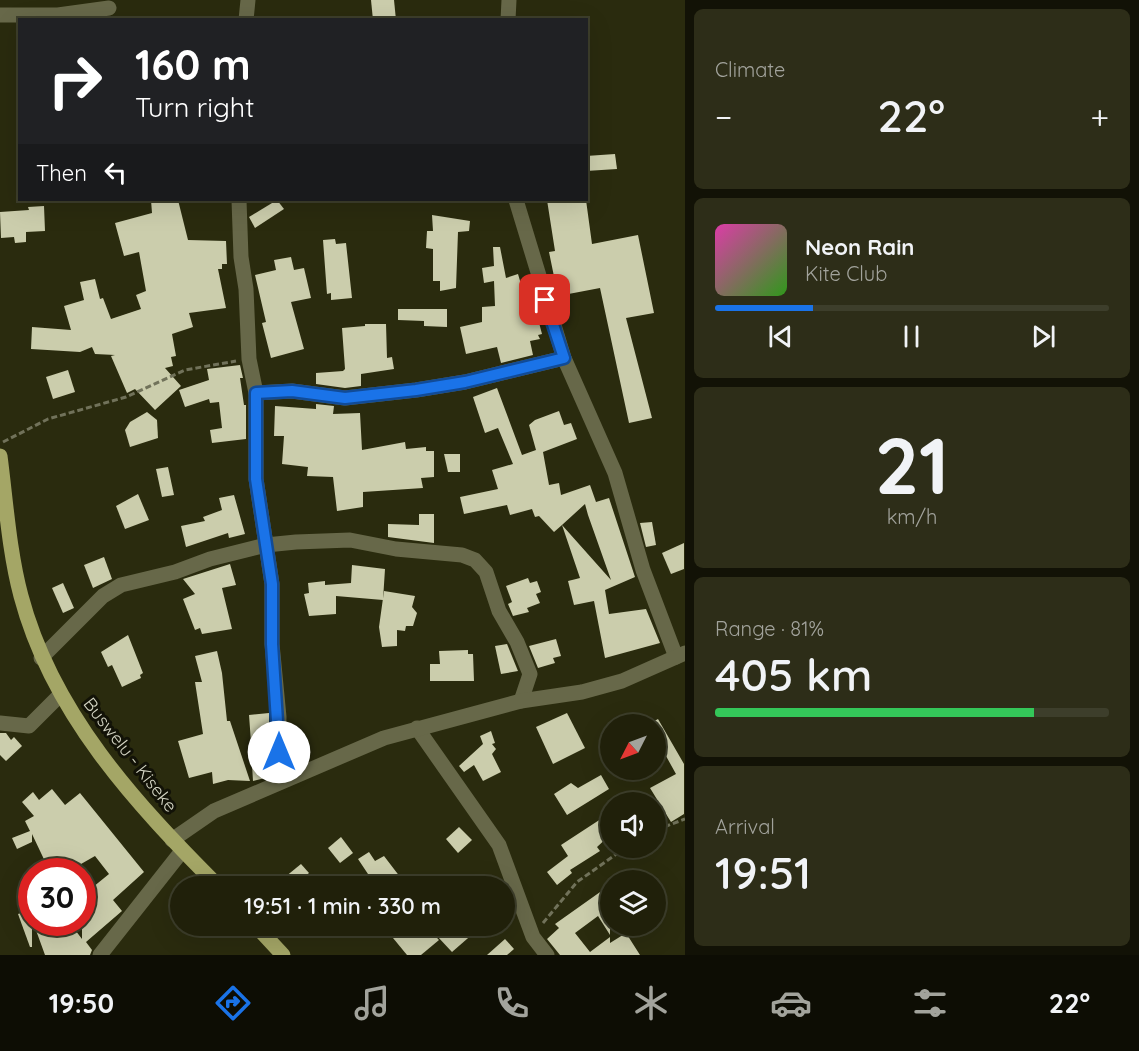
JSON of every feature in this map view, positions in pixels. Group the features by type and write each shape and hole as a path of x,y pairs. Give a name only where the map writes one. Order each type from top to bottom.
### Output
{"main road":[{"name":"Buswelu - Kiseke","path":"0,456 20,594 41,658 60,695 92,744 177,845 208,876"},
{"path":"265,936 283,955"}],"street":[{"path":"246,18 248,0"},
{"path":"508,18 509,0"},
{"path":"0,15 58,15 109,8"},
{"path":"239,201 249,359 256,393 256,479 272,584 272,644 279,717 278,783"},
{"path":"100,955 177,845 214,811 345,752 417,728 521,701 582,692 612,684 680,655 643,570 615,473 564,358 516,201"},
{"path":"256,393 292,391 345,398 416,390 465,382 564,358"},
{"path":"41,658 103,596 121,585 266,545 350,540 396,549 462,555 475,560 486,572 499,611 517,642 530,674 521,701"},
{"path":"0,723 29,726 60,695"},
{"path":"417,728 499,845 533,937 547,955"}],"path":[{"path":"0,443 48,419 126,397 185,370 249,359"},
{"path":"666,826 684,819"},
{"path":"533,937 559,901 578,882 611,858"}],"building":[{"path":"371,0 394,0 396,18 373,18"},
{"path":"615,154 617,169 588,171 588,156"},
{"path":"151,201 178,201 188,240 226,241 227,264 222,264 222,269 218,269 226,308 189,313 193,327 172,334 176,356 171,357 173,366 165,368 181,386 155,410 135,389 127,393 111,356 115,355 95,354 92,347 80,352 31,349 32,327 71,330 64,306 84,300 80,282 95,279 100,299 103,298 111,319 141,309 136,295 146,291 139,252 124,256 115,223 152,213"},
{"path":"275,201 284,209 255,228 249,217"},
{"path":"547,201 586,201 592,244 638,235 654,313 626,318 652,418 629,423 600,288 558,296 549,252 555,251"},
{"path":"44,206 45,231 26,232 26,242 15,243 14,237 1,238 0,212 29,210 28,207"},
{"path":"432,215 470,221 469,231 458,232 456,288 440,291 440,281 433,281 433,249 426,248 427,231 433,231"},
{"path":"335,239 336,244 346,243 352,298 331,300 331,293 327,294 323,240"},
{"path":"493,247 500,247 506,278 518,274 523,291 523,317 537,315 542,334 538,335 540,339 530,341 533,355 501,363 497,347 466,354 460,327 482,322 482,307 495,306 494,281 484,283 482,268 494,266"},
{"path":"291,257 294,270 304,268 311,298 291,302 304,349 271,358 262,323 266,322 255,275 276,270 274,260"},
{"path":"398,309 447,309 447,327 424,326 424,321 398,320"},
{"path":"365,324 386,324 387,358 392,357 394,369 361,374 361,386 345,388 316,384 316,373 345,369 342,328 365,326"},
{"path":"240,365 244,405 246,405 246,439 212,443 210,430 222,428 219,402 210,403 209,399 185,407 179,390 209,380 207,369"},
{"path":"68,370 75,392 53,399 46,377"},
{"path":"497,388 522,455 536,450 529,425 535,420 559,411 564,425 571,423 577,439 543,452 549,485 559,483 561,495 590,485 596,502 609,498 635,577 605,590 609,614 646,609 660,643 605,658 594,601 574,605 568,581 580,578 562,525 554,532 539,516 535,517 532,509 510,515 507,505 464,514 460,497 498,489 492,470 513,464 498,428 485,433 473,397","holes":["585,504 588,515 611,580 562,525"]},
{"path":"316,404 334,406 333,414 360,413 362,450 405,442 406,449 426,447 426,451 434,451 434,477 421,478 423,488 363,492 363,507 337,511 333,477 307,476 308,467 282,464 284,436 274,436 275,406 316,409"},
{"path":"147,412 157,420 158,438 130,447 125,430 130,422"},
{"path":"444,454 460,454 460,472 448,472"},
{"path":"168,467 174,495 162,497 156,469"},
{"path":"138,494 149,520 125,529 116,506"},
{"path":"234,495 245,534 229,538 228,533 186,547 181,526 205,521 203,517 222,510 219,498"},
{"path":"419,514 434,514 434,543 388,537 388,524 419,525"},
{"path":"652,522 656,545 646,547 640,523"},
{"path":"684,543 684,569 671,574 662,553"},
{"path":"104,557 112,579 93,588 84,565"},
{"path":"230,564 236,585 222,588 232,629 202,634 200,628 195,630 183,599 195,594 183,579"},
{"path":"352,565 385,569 383,600 336,596 336,614 309,616 304,594 309,593 308,583 325,581 325,585 351,583"},
{"path":"528,578 530,583 537,581 541,592 536,594 540,603 527,608 529,612 513,616 508,604 512,602 506,586"},
{"path":"63,583 74,608 63,613 52,588"},
{"path":"384,591 415,596 412,607 417,613 413,626 406,626 405,631 397,630 397,646 382,647 379,627"},
{"path":"128,635 143,673 140,675 141,678 122,687 112,665 108,667 101,652"},
{"path":"556,639 561,656 553,658 555,663 538,668 529,646"},
{"path":"507,644 518,671 501,674 495,646"},
{"path":"468,650 468,654 473,654 474,681 430,681 430,664 440,664 439,651"},
{"path":"217,651 222,673 227,721 230,721 250,781 228,780 213,784 212,772 189,778 178,741 203,734 195,682 202,682 195,656"},
{"path":"269,713 269,729 261,729 261,756 252,756 249,715"},
{"path":"567,713 585,748 553,764 536,727"},
{"path":"491,731 495,743 492,744 496,749 492,754 501,772 483,781 474,765 464,772 459,766 483,744 480,736"},
{"path":"0,733 6,733 11,740 14,737 22,746 6,761 0,755"},
{"path":"666,733 684,764 684,814 671,822 666,814 666,792 652,792 650,788 676,774 666,756"},
{"path":"252,765 265,765 265,778 253,781"},
{"path":"600,776 600,780 604,780 609,789 600,792 600,795 567,815 554,794 571,783 578,788"},
{"path":"52,789 65,805 80,793 144,872 113,900 122,911 96,933 96,885 109,874 95,856 92,858 43,858 32,834 32,842 17,849 12,838 30,831 25,821 34,816 22,802 33,792 39,800"},
{"path":"600,820 600,844 597,847 600,851 570,870 572,873 557,885 547,872 568,856 561,845"},
{"path":"459,827 472,840 458,853 446,839"},
{"path":"341,837 353,853 340,863 328,848"},
{"path":"369,852 375,861 384,856 399,876 369,876 358,859"},
{"path":"301,864 309,873 305,876 286,876"},
{"path":"600,892 600,919 598,916 575,933 590,952 610,937 610,943 621,936 628,936 640,955 560,955 547,939 559,928 555,924"},
{"path":"26,936 32,936 32,947"},
{"path":"38,936 80,936 82,939 82,936 93,936 86,942 92,950 90,955 45,955"},
{"path":"395,936 435,936 439,940 421,955 407,955 393,938"},
{"path":"437,936 470,936 452,952"},
{"path":"505,939 514,949 507,955 487,955"}],"route":[{"path":"279,752 279,717 272,644 272,584 256,479 256,393 292,391 345,398 416,390 465,382 564,358 545,300"}]}
